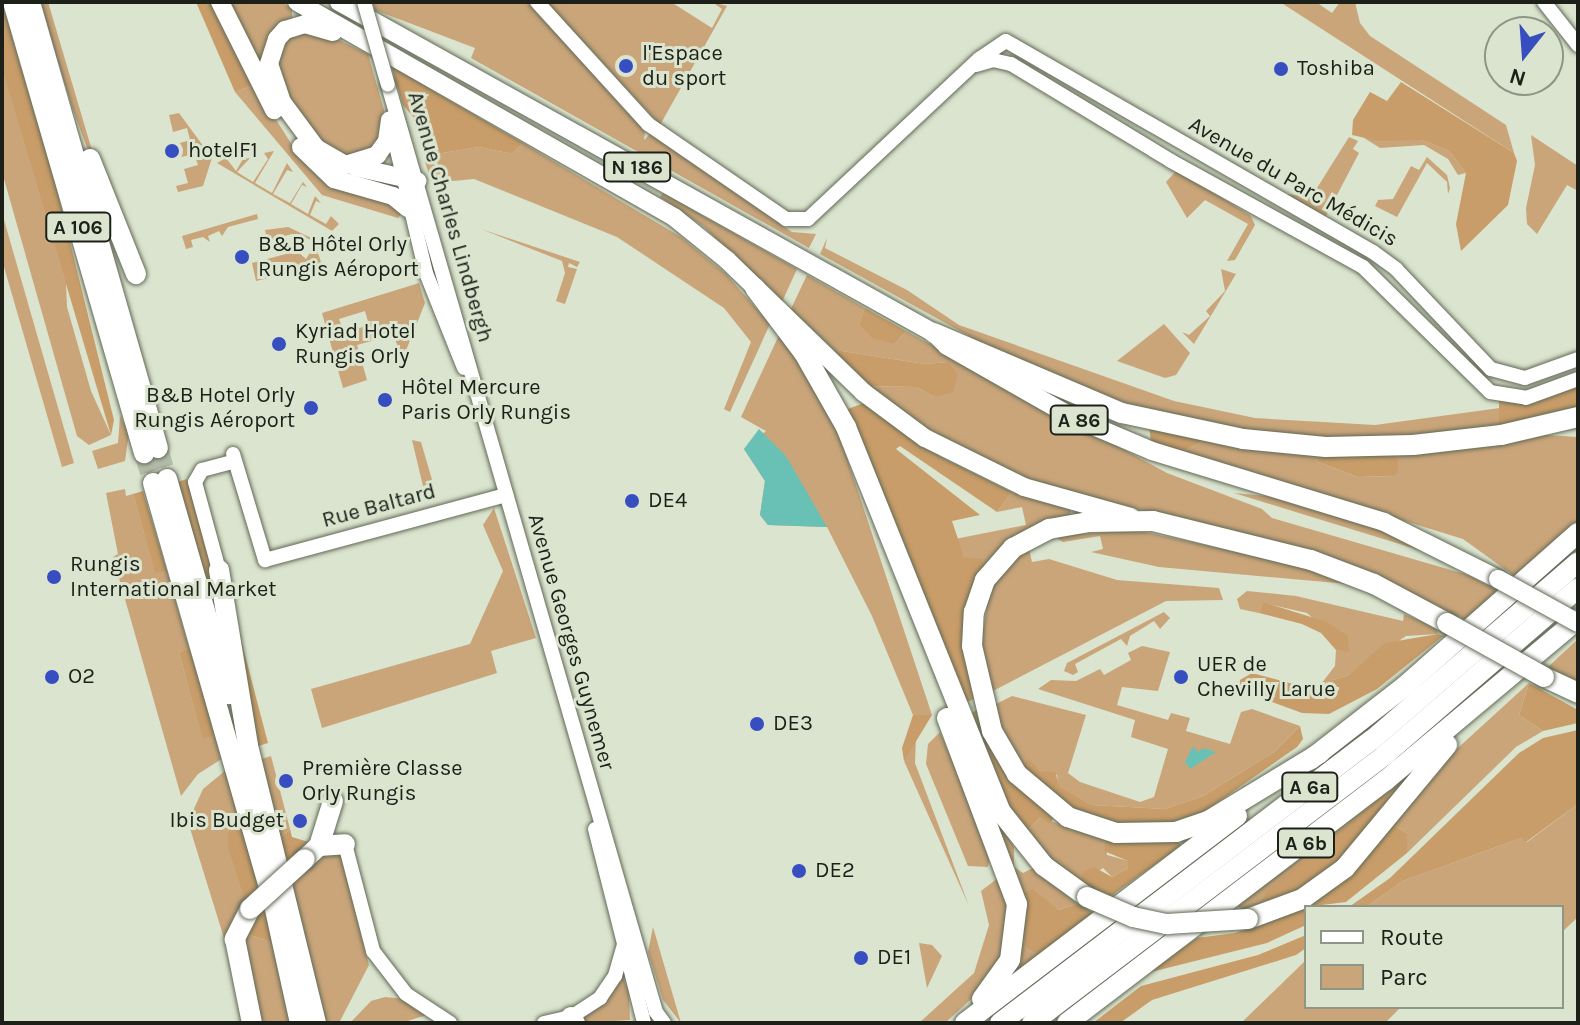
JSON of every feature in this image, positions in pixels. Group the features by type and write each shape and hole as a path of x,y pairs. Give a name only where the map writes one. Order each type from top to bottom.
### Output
{"highway":[{"name":"A 106","path":"13,2 151,451 30,2"},
{"path":"220,2 288,132 326,173 359,187 393,196 408,208"},
{"name":"N 186","path":"297,2 637,194 702,239 889,412 994,475 1053,497 1153,521"},
{"name":"N 186","path":"339,2 936,335"},
{"path":"353,34 293,26 277,39 269,64 276,90 302,132 345,165 409,171"},
{"path":"49,70 59,79 136,274"},
{"path":"345,165 367,161 382,151 390,120"},
{"path":"359,187 409,171"},
{"path":"755,288 826,388 1001,812 1035,856 1087,897 1133,917 1167,924 1248,919 1302,899 1345,868 1440,752 1538,655"},
{"path":"936,335 1122,413 1243,439 1326,447 1413,445 1501,435 1578,417"},
{"name":"A 86","path":"936,335 1014,385 1118,438 1384,522 1578,621"},
{"path":"248,746 160,481 274,905 300,1023"},
{"path":"1320,753 1231,808 1176,832 1116,833 1056,810 1007,761 986,714 974,662 971,630 978,596 995,567 1013,548 1049,529 1089,522 1153,521 1311,560 1374,584 1566,689"},
{"name":"A 6b","path":"965,1023 1405,686 1578,533"},
{"path":"894,547 895,568 932,678 1017,904 1017,936 1008,966 957,1023"},
{"name":"A 6a","path":"1000,1023 1372,740 1578,562"},
{"path":"219,570 248,746 316,1023"},
{"name":"A 6a","path":"1032,1023 1386,754 1578,588"},
{"name":"A 6b","path":"1067,1023 1385,781 1578,621"},
{"path":"252,1023 235,939 250,909 312,852 333,801"},
{"path":"312,852 345,844"}],"street":[{"name":"Avenue Charles Lindbergh","path":"364,2 409,171 408,208 426,273 481,409"},
{"name":"Avenue du Parc Médicis","path":"537,2 656,131 795,222 808,219 1001,41 1035,55 1373,252 1502,374 1535,376 1578,359"},
{"path":"1544,2 1578,45"},
{"name":"Avenue du Parc Médicis","path":"971,67 993,60 1011,64 1171,161 1363,267 1490,392 1526,398 1578,379"},
{"name":"Avenue Charles Lindbergh","path":"388,85 390,120 467,351 506,495"},
{"path":"426,273 434,273 467,351"},
{"name":"Rue Baltard","path":"219,570 196,497 202,470 234,458 265,560 506,495"},
{"name":"Avenue Georges Guynemer","path":"506,495 657,1019"},
{"name":"Avenue Georges Guynemer","path":"594,801 600,851 644,1023"},
{"path":"345,844 373,951 406,994 450,1023"},
{"path":"544,1023 573,1020 604,993 624,943"}],"green space":[{"path":"39,2 48,2 107,201 73,110"},
{"path":"228,2 280,2 292,8 292,20 267,39 264,77"},
{"path":"373,2 529,2 645,131 644,140 650,134 792,232 816,234 809,248 471,58 475,48 375,10"},
{"name":"l'Espace du sport","path":"546,2 671,2 712,28 722,9 712,2 727,6 660,125"},
{"path":"1280,2 1316,2 1332,13 1340,2 1355,2 1360,23 1370,36 1506,125 1514,153"},
{"path":"295,31 331,36 368,54 384,110 379,146 352,158 325,148 287,102 274,55"},
{"path":"2,68 66,283 67,307 91,391 111,435 89,445 77,436 2,172"},
{"path":"254,85 294,148 334,187 392,202 403,212 398,218 322,195 235,92"},
{"path":"179,113 212,158 203,186 178,192 176,186 188,183 184,169 198,165 194,154 181,157 177,144 190,140 187,128 173,132 169,115"},
{"path":"1531,135 1578,166 1578,191 1567,185 1537,234 1527,224 1526,208 1535,165"},
{"path":"1349,137 1358,141 1353,149 1359,153 1326,216 1284,194 1312,196"},
{"path":"1364,138 1422,140 1449,151 1466,173 1458,175 1448,159 1424,145 1380,148"},
{"path":"523,143 681,237 726,274 770,324 730,412 724,409 751,342 724,308 617,237 474,179 432,183 425,162 428,148 430,155 479,147 512,154"},
{"path":"274,151 255,183 272,193 287,163 293,172 287,170 273,194 290,203 303,182 307,187 302,185 291,204 308,214 315,196 321,203 316,201 310,215 326,224 331,216 339,224 332,231 217,163 226,158 236,171 243,159 250,158 237,172 253,182 268,159 264,153"},
{"path":"1427,157 1447,175 1448,194 1447,182 1427,163 1397,217 1375,206 1378,200 1393,199 1411,166 1419,170"},
{"path":"1177,170 1251,216 1255,225 1235,260 1227,261 1248,224 1205,200 1187,218 1166,182"},
{"path":"663,193 797,269 782,302 703,226 660,197"},
{"path":"2,213 74,463 62,467 2,260"},
{"path":"257,214 258,219 228,227 222,236 219,231 208,236 210,242 203,237 191,240 193,247 186,249 182,236"},
{"path":"288,227 322,243 317,250 322,265 256,281 252,263 297,251 306,259 316,243 305,237 301,245 292,234 267,241 265,230"},
{"path":"481,229 580,262 577,267 569,263 568,267 577,269 565,304 556,301 565,273 562,261"},
{"path":"827,238 825,248 907,290 959,325 1174,401 1255,418 1375,425 1500,408 1499,428 1367,440 1267,436 1127,407 998,352 820,254"},
{"path":"1221,269 1236,274 1194,344 1182,332 1189,335 1210,316 1206,311 1225,291"},
{"path":"807,275 865,308 859,324 895,344 906,331 1167,473 1262,509 1272,518 1468,575 1501,592 1468,621 1319,553 1023,482 938,440 864,386 916,387 935,397 948,362 925,364 829,349 790,311"},
{"path":"419,283 425,303 403,358 393,335 357,345 367,380 343,388 322,313","holes":["365,311 369,325 344,333 339,319"]},
{"path":"1164,324 1190,353 1176,375 1165,378 1117,361"},
{"path":"779,335 803,367 840,437 932,715 913,715 872,616 827,527 768,525 760,515 765,481 744,449 766,431 741,417"},
{"path":"120,416 129,433 125,461 98,469 92,451 118,443"},
{"path":"1546,435 1578,437 1578,522 1517,578 1463,539 1181,452 1208,439 1315,451 1318,462 1358,477 1395,476 1397,451"},
{"path":"412,440 421,442 433,483 423,486"},
{"path":"125,489 126,496 133,494 155,572 167,571 189,648 179,652 202,737 218,736 223,758 198,774 181,796 113,557 118,554 106,493"},
{"path":"1012,492 1071,509 1070,516 984,571 964,557 955,539 1026,525 1022,507 997,512"},
{"path":"1234,493 1278,497 1392,534 1442,557"},
{"path":"494,508 536,638 491,651 497,673 322,728 311,689 470,644 503,571 483,525"},
{"path":"1136,530 1297,565 1348,584 1159,567 1091,552 1103,549 1100,536 1063,542 1053,536"},
{"path":"1029,549 1032,562 1049,559 1117,580 1219,588 1223,600 1166,601 989,693 981,645 989,592 1009,563"},
{"path":"1247,591 1296,596 1403,621 1404,614 1436,628 1438,634 1406,636 1349,675 1321,684 1335,666 1336,650 1349,651 1307,613 1263,603 1259,613 1240,609 1237,599"},
{"path":"1164,612 1170,618 1160,629 1154,621 1130,636 1127,646 1121,639 1075,664 1078,672 1073,675 1064,671 1067,663"},
{"path":"1578,639 1578,684 1548,667"},
{"path":"1142,646 1170,652 1158,691 1122,687 1117,705 1168,720 1171,713 1190,718 1186,731 1230,744 1241,712 1252,709 1300,726 1274,752 1203,796 1165,809 1092,805 1059,787 1057,775 1021,767 990,707 1012,696 1086,715 1068,773 1080,782 1140,802 1154,797 1168,749 1131,737 1135,720 1038,689 1051,680 1076,681 1100,669 1104,675 1131,660 1128,653"},
{"path":"1529,683 1519,715 1543,731 1516,747 1407,853 1407,833 1393,825 1448,757"},
{"path":"940,732 991,853 988,867 968,866 926,764 928,744"},
{"path":"916,738 915,763 969,906 904,761"},
{"path":"271,756 290,829 278,841 259,760"},
{"path":"226,770 240,820 246,903 234,921 246,1009 188,822 203,789"},
{"path":"1402,779 1406,783 1395,797 1259,908 1243,911 1237,905"},
{"path":"1578,804 1578,917 1564,930 1564,905 1369,905 1403,881 1521,838 1527,842"},
{"path":"995,817 1014,847 1014,867 1023,873 1035,867 1077,904 1058,910 1045,905 1040,895 1026,901 1026,948 1038,955 1020,971 1015,966 1021,943"},
{"path":"1040,818 1106,838 1107,855 1129,861 1128,868 1112,877 1103,868 1079,884 1022,836"},
{"path":"340,852 369,965 339,1023 324,1023 291,880 321,854"},
{"path":"998,878 1010,904 1003,956 979,992 945,1023 919,1023 974,973 989,925 981,891"},
{"path":"653,927 681,1023 663,1000 648,952"},
{"path":"241,932 274,943 290,1023 256,1023"},
{"path":"919,943 932,945 942,956 927,988"},
{"path":"1304,962 1304,1009 1399,1009 1385,1023 1241,1023"},
{"path":"622,975 629,992 630,1020 583,1023 580,1019 599,1007"},
{"path":"385,997 406,999 430,1014 401,1023 350,1023 371,1001"}],"shaded area":[{"path":"2,2 56,186 114,420 111,435 2,69"},
{"path":"196,2 212,2 254,85 235,92"},
{"path":"391,66 523,143 512,154 479,147 430,155 424,130 403,105"},
{"path":"1401,82 1514,153 1517,161 1508,205 1461,251 1456,224 1466,173 1449,151 1422,140 1378,141 1352,135 1353,120 1370,92 1387,101"},
{"path":"865,308 906,331 895,344 872,338 859,324"},
{"path":"829,349 925,364 948,362 958,375 953,392 935,397 916,387 864,386"},
{"path":"1578,384 1578,408 1499,428 1499,399"},
{"path":"864,403 941,457 1012,492 997,512 900,446 896,449 980,515 952,521 964,557 982,559 984,571 966,663 974,699 962,704 845,410"},
{"path":"1149,426 1208,439 1181,452 1151,442"},
{"path":"1315,451 1397,451 1398,470 1395,476 1358,477 1318,462"},
{"path":"187,479 214,571 226,658 177,482"},
{"path":"143,491 167,571 155,573 133,494"},
{"path":"1263,602 1327,622 1348,636 1349,652 1336,650 1321,633 1302,624 1259,613"},
{"path":"236,621 268,743 255,747"},
{"path":"1438,634 1443,636 1377,689 1329,714 1302,713 1239,690 1240,680 1252,673 1308,688 1349,675 1385,643"},
{"path":"189,648 218,736 202,738 179,652"},
{"path":"1529,683 1578,710 1578,723 1543,731 1519,715"},
{"path":"977,710 1002,767 1053,818 1051,824 1040,818 1022,836 966,716"},
{"path":"913,715 932,715 904,761 902,748"},
{"path":"1300,726 1303,739 1297,747 1191,821 1131,827 1081,814 1021,767 1029,759 1039,771 1055,772 1060,787 1092,805 1165,809 1203,796 1274,752"},
{"path":"1578,730 1578,804 1526,842 1521,838 1403,881 1369,905 1352,905 1390,878 1519,753 1543,738"},
{"path":"1384,796 1395,797 1351,852 1314,883 1259,908 1266,891"},
{"path":"240,820 261,892 246,903 228,848 228,833"},
{"path":"1393,825 1407,833 1407,853 1346,902 1304,905 1304,926 1267,943 1147,973 1197,938 1235,933 1283,915 1353,872"},
{"path":"290,829 292,837 312,843 285,869 278,841"},
{"path":"1176,837 1181,846 1108,898 1079,884 1084,871 1094,867 1112,877 1128,868 1128,861 1104,851 1106,838"},
{"path":"1033,889 1058,910 1077,904 1094,913 1038,955 1026,948 1024,933 1025,892"},
{"path":"265,906 274,943 241,932"},
{"path":"1304,936 1304,949 1296,955 1152,1000 1120,1023 1093,1023 1141,986 1258,955"}],"water":[{"path":"759,429 786,456 827,527 768,525 760,515 765,481 744,449"},
{"path":"1193,746 1198,752 1204,748 1216,752 1190,769 1185,762"}],"tunnel":[{"path":"158,448 167,479"},
{"path":"144,453 153,483"}],"place":[{"name":"l'Espace du sport","path":"626,66"},
{"name":"Toshiba","path":"1281,69"},
{"name":"hotelF1","path":"172,151"},
{"name":"B&B Hôtel Orly Rungis Aéroport","path":"242,257"},
{"name":"Kyriad Hotel Rungis Orly","path":"279,344"},
{"name":"Hôtel Mercure Paris Orly Rungis","path":"385,400"},
{"name":"B&B Hotel Orly Rungis Aéroport","path":"311,408"},
{"name":"DE4","path":"632,501"},
{"name":"Rungis International Market","path":"54,577"},
{"name":"O2","path":"52,677"},
{"name":"UER de Chevilly Larue","path":"1181,677"},
{"name":"DE3","path":"757,724"},
{"name":"Première Classe Orly Rungis","path":"286,781"},
{"name":"Ibis Budget","path":"300,821"},
{"name":"DE2","path":"799,871"},
{"name":"DE1","path":"861,958"}]}
